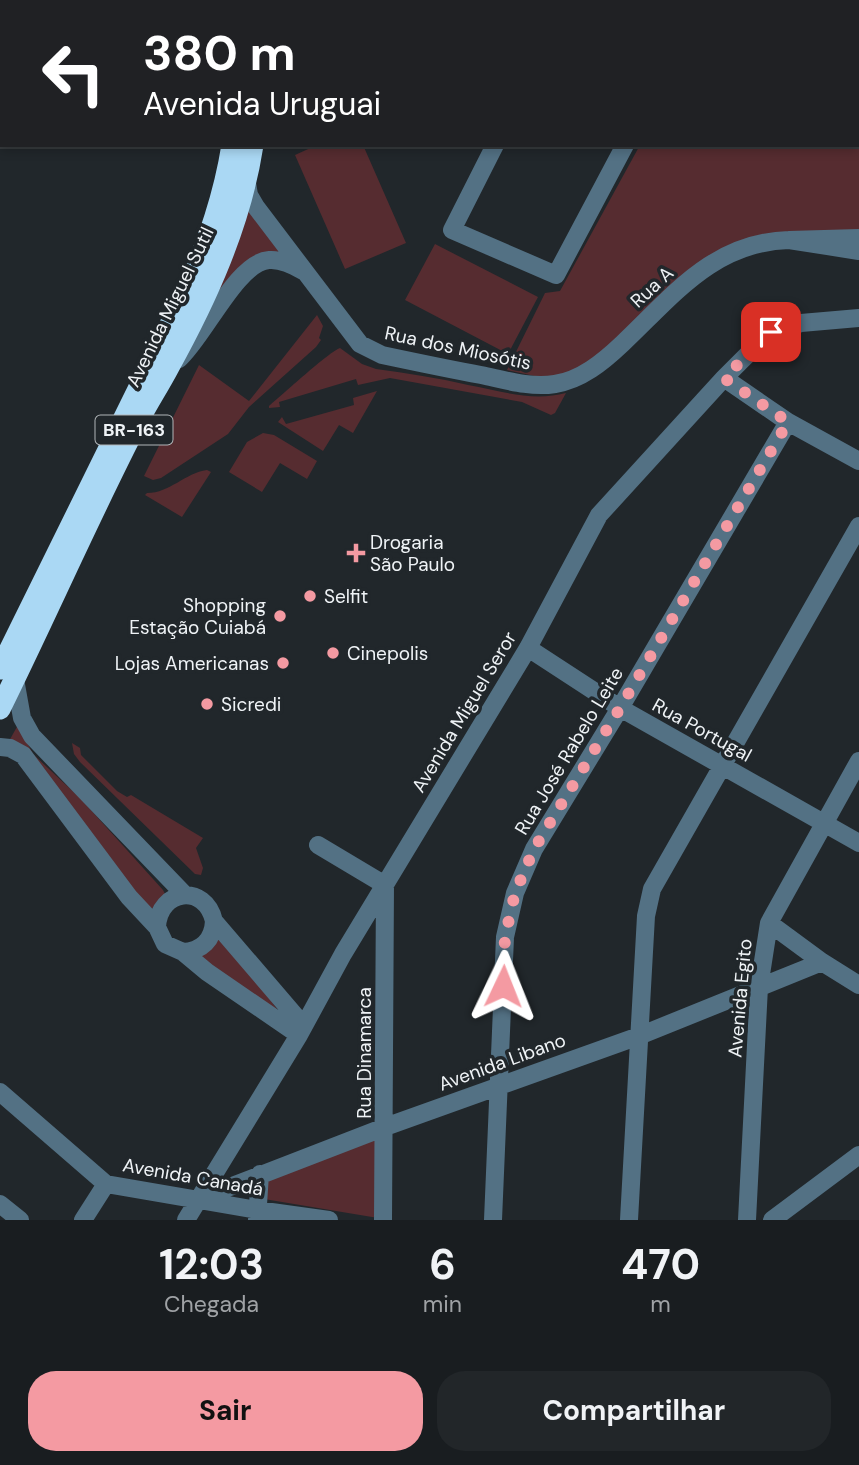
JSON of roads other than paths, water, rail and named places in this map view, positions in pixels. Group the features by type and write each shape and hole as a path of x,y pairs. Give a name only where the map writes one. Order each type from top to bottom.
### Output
{"highway":[{"name":"Avenida Miguel Sutil","path":"0,709 7,674 211,234 226,181 232,147"},
{"name":"Avenida Miguel Sutil","path":"7,674 138,421 170,365 218,266 247,183 253,147"}],"street":[{"path":"494,147 452,230 556,275 624,147"},
{"name":"Rua dos Miosótis","path":"247,183 249,195 256,207 360,344 382,355 531,385 553,385"},
{"name":"Rua A","path":"553,385 571,380 600,363 692,279 718,259 741,247 769,241 859,238"},
{"name":"Rua A","path":"789,240 859,251"},
{"path":"170,365 192,345 238,280 259,262 282,261 308,274"},
{"name":"Avenida Miguel Seror","path":"186,1220 528,648 599,515 762,339 782,326 859,318"},
{"path":"724,378 788,422 859,461"},
{"name":"Rua José Rabelo Leite","path":"493,1220 505,937 515,893 534,849 788,422"},
{"path":"629,1220 646,916 652,890 859,526"},
{"name":"Rua Portugal","path":"528,648 620,708 859,843"},
{"path":"7,674 22,718 32,736 185,895"},
{"path":"0,747 10,748 23,755 130,897 157,927 165,944 183,952 207,972 302,1030"},
{"name":"Avenida Egito","path":"747,1220 759,987 769,923 859,761"},
{"path":"318,845 385,886"},
{"name":"Rua Dinamarca","path":"383,1220 385,886"},
{"path":"157,927 160,910 173,898 185,895 199,898 205,903 214,921 302,1030"},
{"path":"183,952 199,949 206,944 211,937 214,921"},
{"path":"769,923 859,985"},
{"name":"Avenida Libano","path":"197,1200 385,1127 639,1035 822,962"},
{"name":"Avenida Canadá","path":"0,1092 106,1184 197,1200 257,1215 328,1220"},
{"path":"772,1220 859,1155"},
{"path":"257,1215 260,1174"},
{"path":"83,1220 106,1184"},
{"path":"0,1204 20,1220"}],"place":[{"name":"Drogaria São Paulo","path":"356,553"},
{"name":"Selfit","path":"310,596"},
{"name":"Shopping Estação Cuiabá","path":"280,616"},
{"name":"Cinepolis","path":"333,653"},
{"name":"Lojas Americanas","path":"283,663"},
{"name":"Sicredi","path":"207,704"}]}
